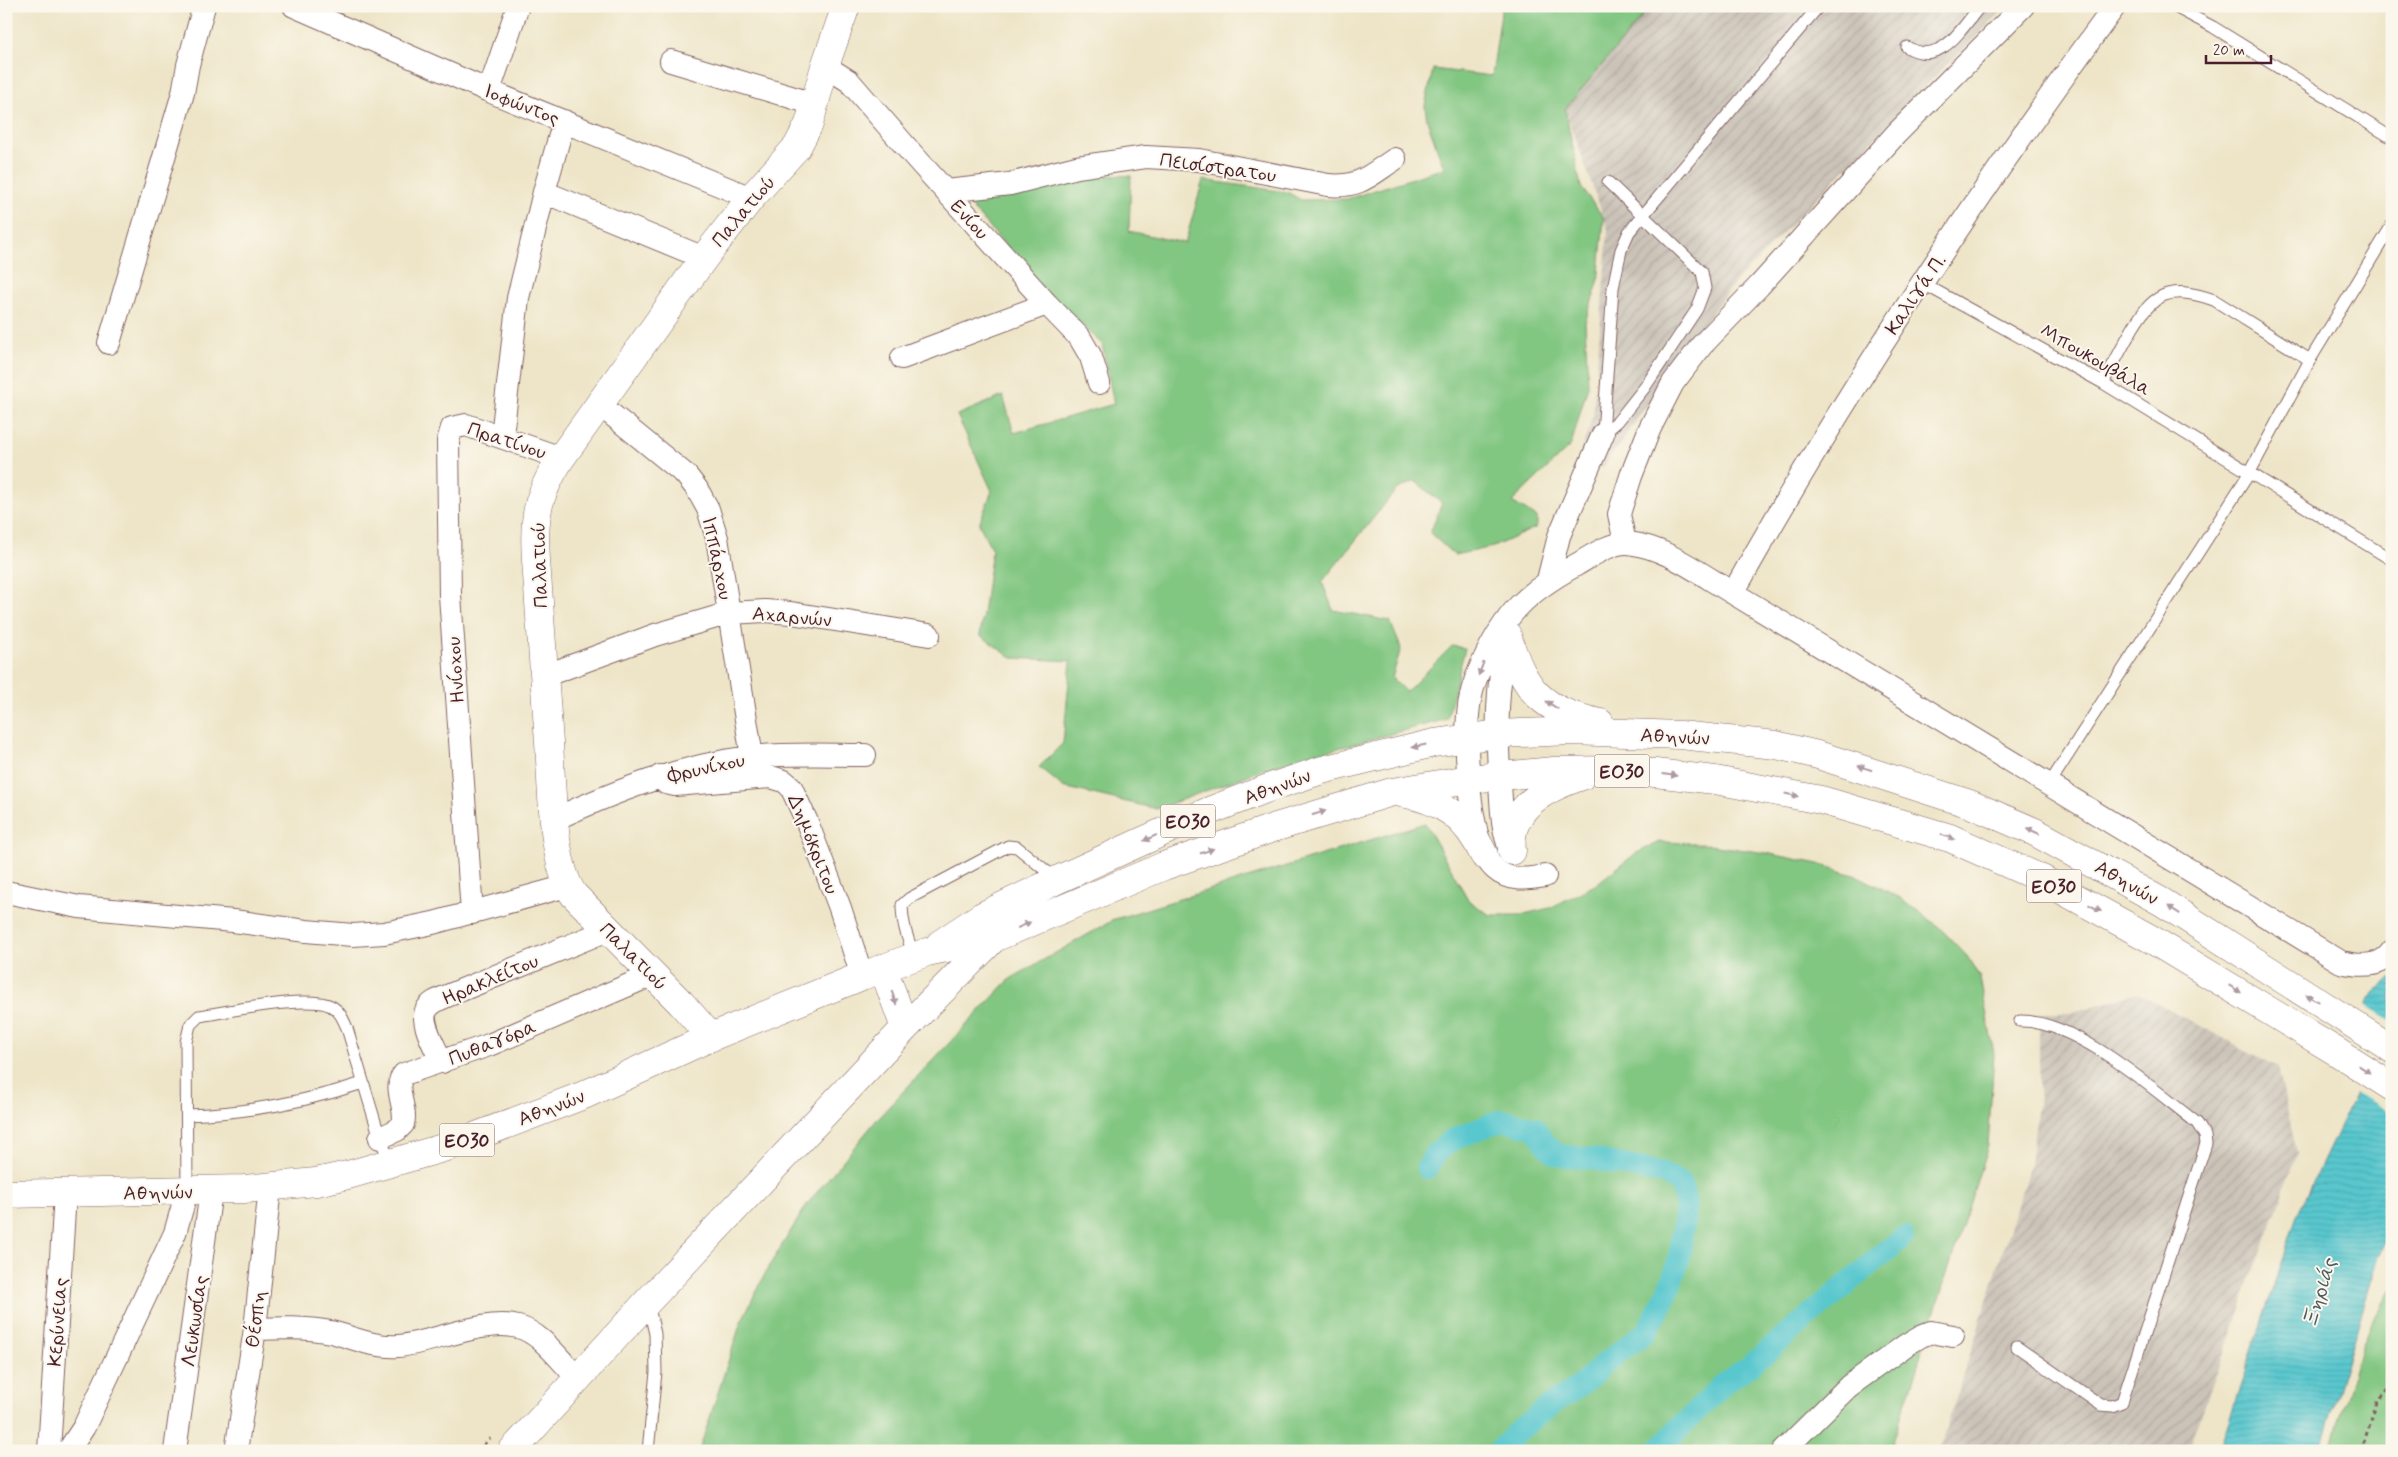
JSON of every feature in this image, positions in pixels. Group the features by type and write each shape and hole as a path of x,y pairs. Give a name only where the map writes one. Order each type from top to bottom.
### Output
{"main road":[{"name":"Παλατιού","path":"711,1038 567,886 554,819 535,531 540,497 561,458 704,258 751,198 797,147 808,124 825,66 846,6"},
{"path":"1510,623 1515,661 1524,681 1534,694 1556,709 1630,733"},
{"name":"Αθηνών","path":"988,927 1057,880 1210,811 1271,787 1322,770 1387,753 1498,734 1571,731 1680,735 1783,747 1849,763 1970,804 2035,832 2162,902 2392,1049"},
{"path":"1512,851 1511,834 1514,822 1527,806 1556,786 1587,775 1612,770"},
{"name":"Αθηνών","path":"6,1194 198,1191 270,1187 330,1179 391,1164 450,1146 584,1095 711,1038 988,927 1273,828 1392,792 1470,779 1554,771 1612,770 1715,780 1802,797 1950,838 2027,872 2151,939 2392,1087"},
{"path":"1392,792 1433,801 1451,810 1476,838 1484,855"},
{"path":"512,1451 648,1301 905,1028 988,927"},
{"path":"872,972 905,1028"}],"street":[{"path":"109,344 183,94 188,65 204,6"},
{"name":"Ιοφώντος","path":"294,6 489,91 751,198"},
{"path":"489,91 518,6"},
{"path":"1510,623 1501,661 1497,699 1503,824 1512,851 1519,862 1530,870 1545,876 1522,879 1508,877 1494,869 1484,855 1472,808 1467,738 1468,714 1481,666 1510,623 1548,580 1594,554 1625,543 1619,514 1631,476 1650,428 1673,383 1702,344 1759,286 1896,134 2023,6"},
{"name":"Καλιγά Π.","path":"1733,593 1817,448 1922,283 2050,95 2116,6"},
{"path":"671,61 814,104"},
{"name":"Ενίου","path":"825,66 849,81 1046,304 1080,338 1091,357 1100,383"},
{"path":"502,436 518,298 564,121"},
{"name":"Πεισίστρατου","path":"946,191 1010,184 1077,166 1146,157 1199,160 1328,185 1345,186 1356,184 1395,159"},
{"path":"544,192 704,258"},
{"path":"902,358 1046,304"},
{"name":"Ιππάρχου","path":"600,405 686,475 697,489 708,509 717,538 752,757"},
{"name":"Πρατίνου","path":"452,428 459,425 474,426 561,458"},
{"name":"Ηνίοχου","path":"452,428 448,451 448,564 472,913"},
{"path":"1548,580 1559,536 1602,434"},
{"name":"Αθηνών","path":"1625,543 1659,550 1733,593 2048,786 2341,962 2351,965 2378,963 2392,951"},
{"name":"Αχαρνών","path":"544,676 655,634 730,613 765,611 790,613 929,635"},
{"name":"Φρυνίχου","path":"554,819 606,795 660,776 704,765 752,757 865,755"},
{"name":"Δημόκριτου","path":"660,776 666,783 675,785 750,778 778,778 791,787 807,822 840,908 872,972"},
{"path":"6,892 80,908 197,917 353,935 404,930 567,886"},
{"name":"Ηρακλείτου","path":"442,1062 424,1018 425,1011 430,1005 447,996 608,930"},
{"name":"Πυθαγόρα","path":"380,1138 397,1130 403,1124 400,1078 404,1074 489,1045 652,975"},
{"name":"Θέσπη","path":"236,1451 255,1329 270,1187"},
{"path":"68,1451 84,1428 166,1254 182,1214 198,1191"},
{"name":"Λευκωσίας","path":"175,1451 198,1191"},
{"name":"Κερύνειας","path":"49,1451 65,1194"},
{"path":"255,1329 302,1328 332,1332 356,1341 396,1347 497,1325 516,1326 531,1332 578,1378"},
{"path":"1783,1451 1849,1386 1906,1345 1920,1336 1931,1332 1953,1336"}],"lane":[{"path":"1602,434 1613,288 1621,250 1629,232 1642,214 1819,6"},
{"path":"1907,47 1923,54 1938,52 1956,35 1980,6"},
{"path":"2173,6 2213,27 2392,138"},
{"path":"1602,434 1618,421 1670,350 1698,309 1705,288 1702,272 1608,182"},
{"path":"2048,786 2250,472 2310,360 2392,225"},
{"name":"Μπουκουβάλα","path":"1922,283 2103,383 2392,560"},
{"path":"2103,383 2142,312 2152,301 2173,292 2196,294 2214,300 2310,360"},
{"path":"921,954 903,926 902,905 910,898 1008,846 1017,847 1057,880"},
{"path":"198,1191 187,1115 186,1042 190,1025 199,1016 292,1002 322,1003 331,1006 340,1014 347,1028 380,1138 391,1164"},
{"path":"2018,1347 2101,1405 2112,1406 2122,1402 2206,1144 2205,1136 2197,1123 2098,1048 2034,1021 2020,1021"},
{"path":"187,1115 222,1114 291,1104 364,1083"},
{"path":"648,1301 655,1334 656,1372 648,1451"}],"path":[{"path":"2361,1451 2377,1402 2392,1385"}],"shaded area":[{"path":"1651,6 2007,6 1929,82 1728,290 1603,468 1580,453 1593,416 1608,230 1565,109"},
{"path":"2138,993 2278,1067 2297,1154 2188,1451 1939,1451 2030,1165 2039,1097 2039,1013 2070,1013"}],"green space":[{"path":"1502,6 1651,6 1565,109 1581,187 1604,218 1598,283 1585,322 1588,385 1571,445 1512,502 1537,517 1537,527 1493,547 1454,555 1430,533 1442,503 1415,481 1396,490 1322,582 1333,610 1390,621 1401,648 1392,678 1406,692 1452,646 1465,648 1447,719 1275,765 1157,809 1063,787 1039,767 1063,743 1071,661 1012,658 980,635 992,550 979,524 992,491 957,415 1003,396 1014,433 1114,404 1102,344 1044,289 967,202 1011,195 1090,178 1117,175 1131,176 1129,231 1185,243 1203,180 1287,192 1301,200 1347,199 1444,168 1427,120 1425,106 1433,69 1492,76"},
{"path":"1425,823 1469,901 1490,915 1520,915 1550,908 1595,885 1635,854 1659,842 1695,843 1766,853 1819,864 1860,877 1900,898 1937,925 1967,956 1980,978 1994,1054 1988,1146 1890,1451 699,1451 741,1322 768,1268 808,1203 879,1117 1010,979 1115,919"},
{"path":"2392,1289 2392,1451 2330,1451 2362,1346 2374,1318"}],"water":[{"name":"Ξηριάς","path":"2392,976 2392,1228 2379,1256 2320,1451 2219,1451 2296,1218 2354,1097 2359,1079 2363,1014 2369,998"}],"pier":[{"path":"2364,1004 2392,1022 2392,1114 2353,1091 2356,1078 2360,1014"}],"waterway":[{"path":"1427,1168 1435,1154 1450,1141 1501,1120 1535,1128 1546,1145 1557,1155 1593,1159 1661,1173 1681,1183 1686,1207 1679,1259 1667,1294 1647,1331 1605,1363 1580,1386 1555,1402 1518,1431 1499,1451"},
{"path":"1657,1451 1723,1384 1751,1365 1903,1237"}]}
